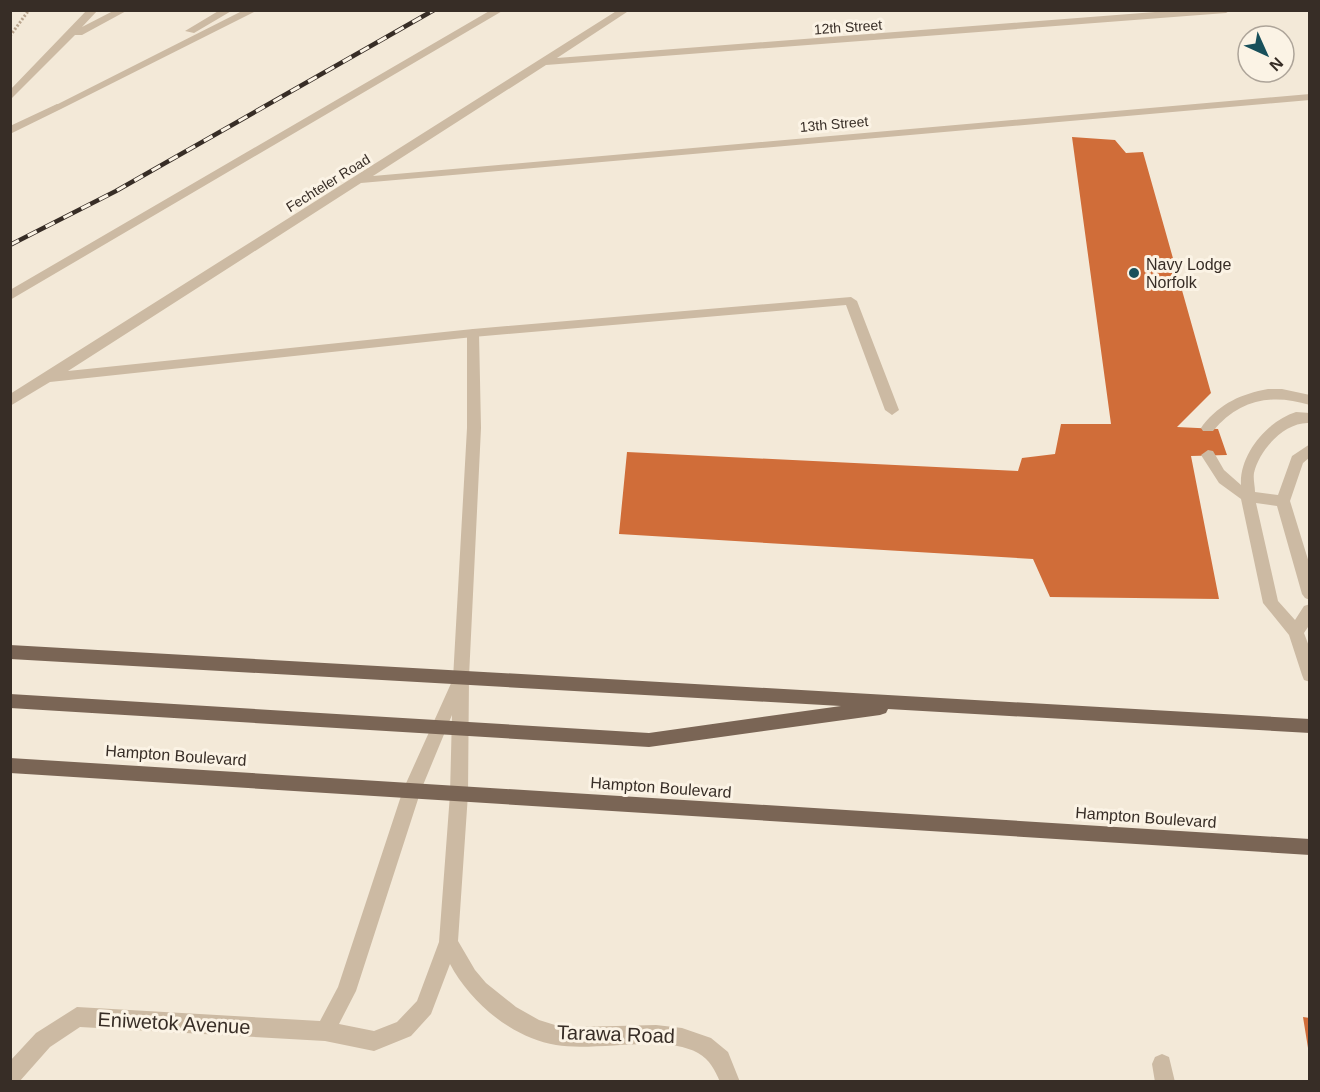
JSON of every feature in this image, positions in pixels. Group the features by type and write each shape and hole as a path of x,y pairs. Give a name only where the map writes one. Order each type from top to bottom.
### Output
{"main road":[{"path":"10,652 1310,726"},
{"path":"10,700 649,740 915,704"},
{"name":"Hampton Boulevard","path":"10,765 1310,847"}],"street":[{"path":"10,82 82,10"},
{"path":"10,97 93,10"},
{"path":"67,38 123,10"},
{"path":"181,36 218,10"},
{"path":"10,131 228,10"},
{"path":"57,106 253,10"},
{"path":"10,296 499,10"},
{"name":"Fechteler Road","path":"10,401 362,180 624,10"},
{"name":"12th Street","path":"543,62 1226,10"},
{"name":"13th Street","path":"362,180 1310,97"},
{"path":"46,378 473,333 851,301 892,410"},
{"path":"460,677 412,790 346,991 325,1031 374,1041 404,1029 424,1007 448,942 459,794 460,677 474,428 473,333"},
{"path":"1208,428 1213,421 1236,403 1266,392 1310,400"},
{"path":"1310,418 1296,417 1276,429 1257,450 1247,474 1248,496 1271,603 1296,632 1310,675"},
{"path":"1310,449 1298,460 1283,501 1310,594"},
{"path":"1208,455 1210,464 1248,496 1283,501"},
{"path":"1296,632 1310,610"},
{"name":"Tarawa Road","path":"448,942 471,981 512,1017 555,1035 684,1036 711,1048 728,1072 730,1082"},
{"name":"Eniwetok Avenue","path":"10,1077 43,1040 77,1017 325,1031"}],"path":[{"path":"10,36 29,10"}],"building":[{"name":"Navy Lodge Norfolk","path":"1072,137 1115,140 1126,153 1143,152 1211,393 1177,427 1218,429 1227,455 1191,456 1219,599 1050,597 1033,559 619,534 627,452 1018,471 1022,458 1055,454 1061,424 1111,424"},
{"path":"1303,1017 1310,1018 1310,1048 1308,1048"}],"railway":[{"path":"10,245 116,191 434,10"}],"place":[{"name":"Navy Lodge Norfolk","path":"1134,273"}]}
